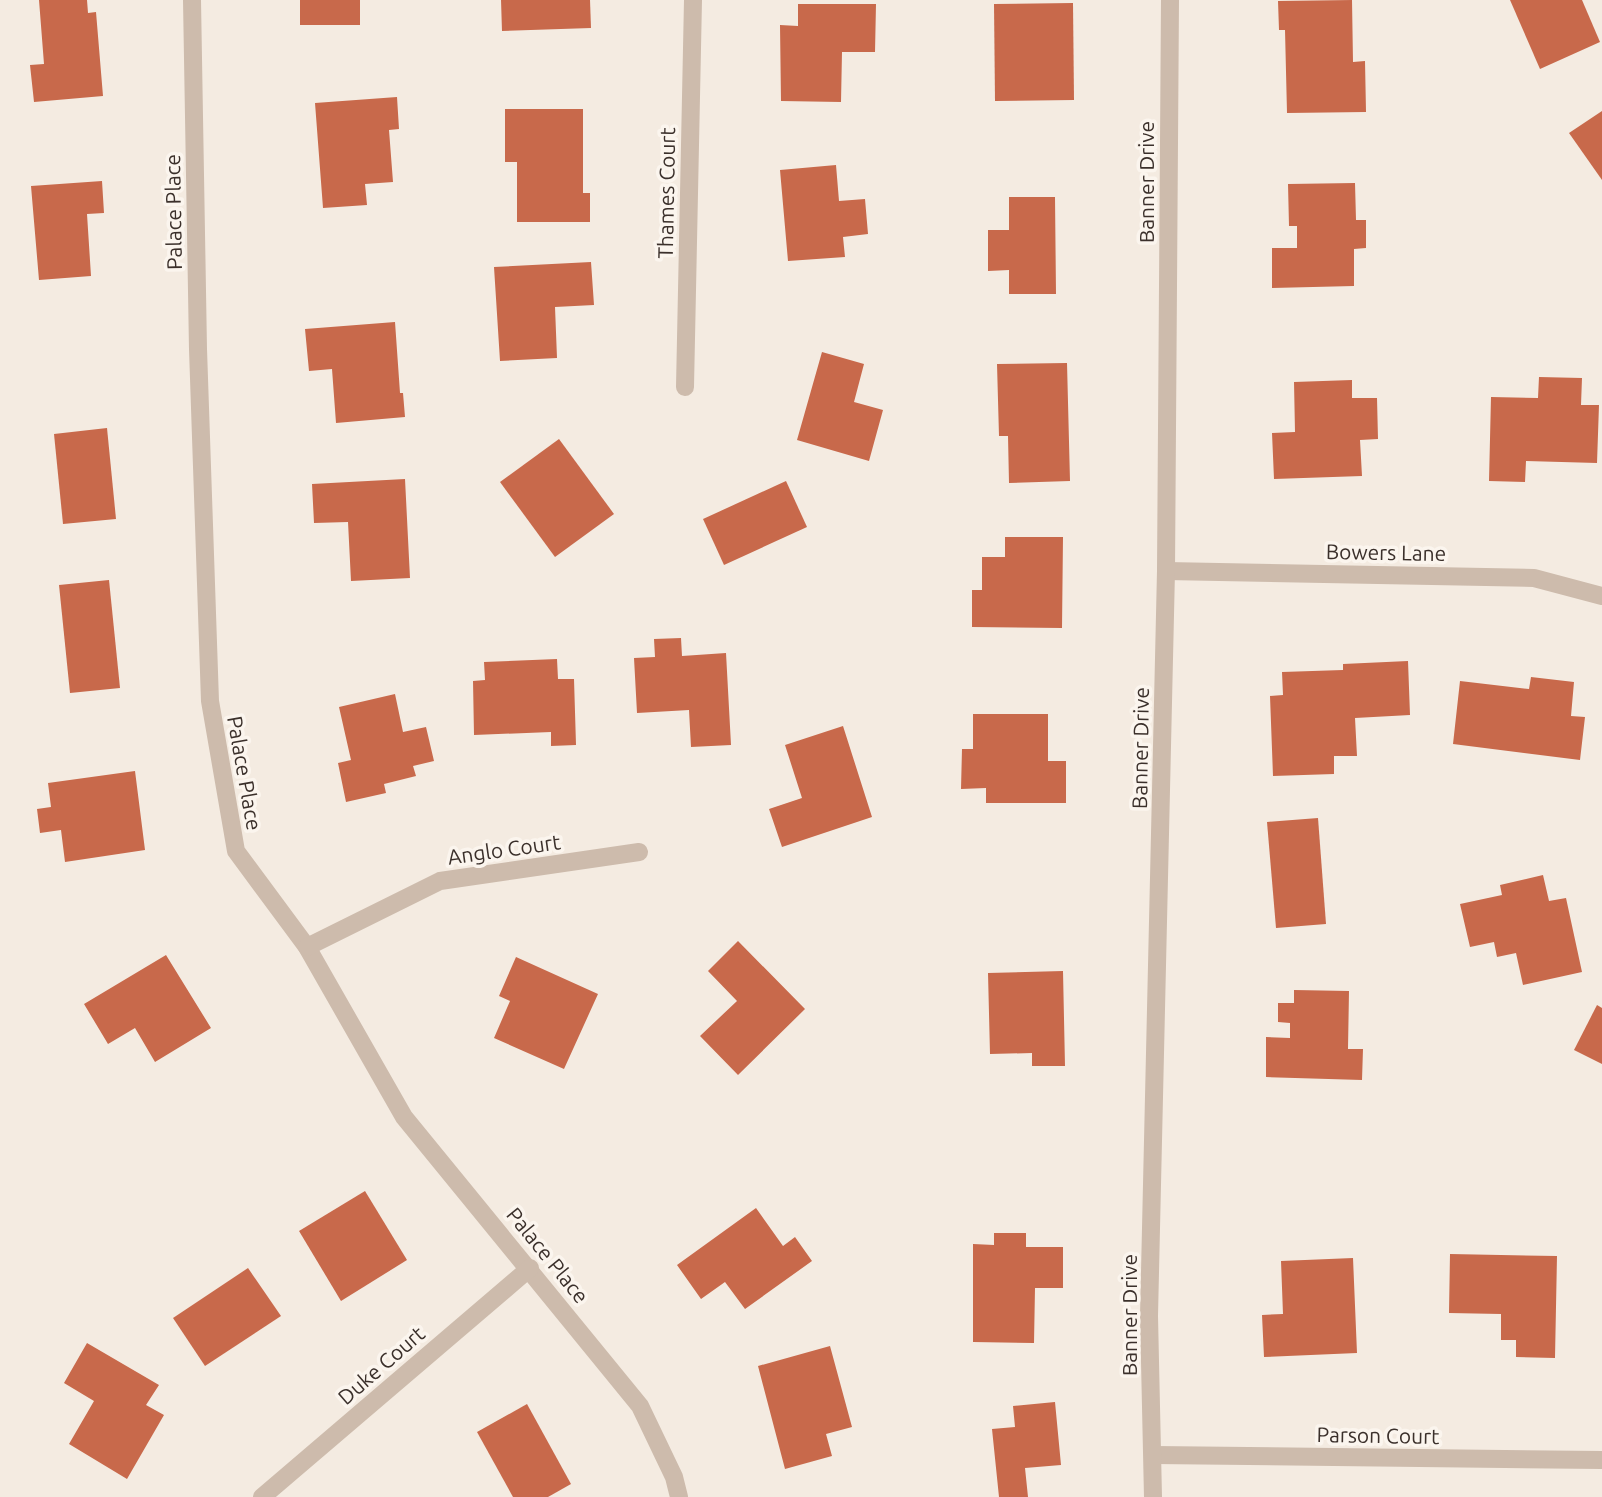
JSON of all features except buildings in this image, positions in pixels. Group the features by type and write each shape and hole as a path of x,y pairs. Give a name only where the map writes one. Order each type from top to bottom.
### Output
{"street":[{"name":"Palace Place","path":"192,0 198,349 210,701 236,851 307,947 404,1117 640,1406 674,1477 679,1497"},
{"name":"Thames Court","path":"685,387 693,0"},
{"name":"Banner Drive","path":"1153,1497 1149,1316 1166,570 1170,0"},
{"name":"Bowers Lane","path":"1166,570 1534,578 1602,596"},
{"name":"Anglo Court","path":"307,947 440,881 639,852"},
{"name":"Duke Court","path":"262,1497 530,1268"},
{"name":"Parson Court","path":"1154,1455 1602,1460"}]}
